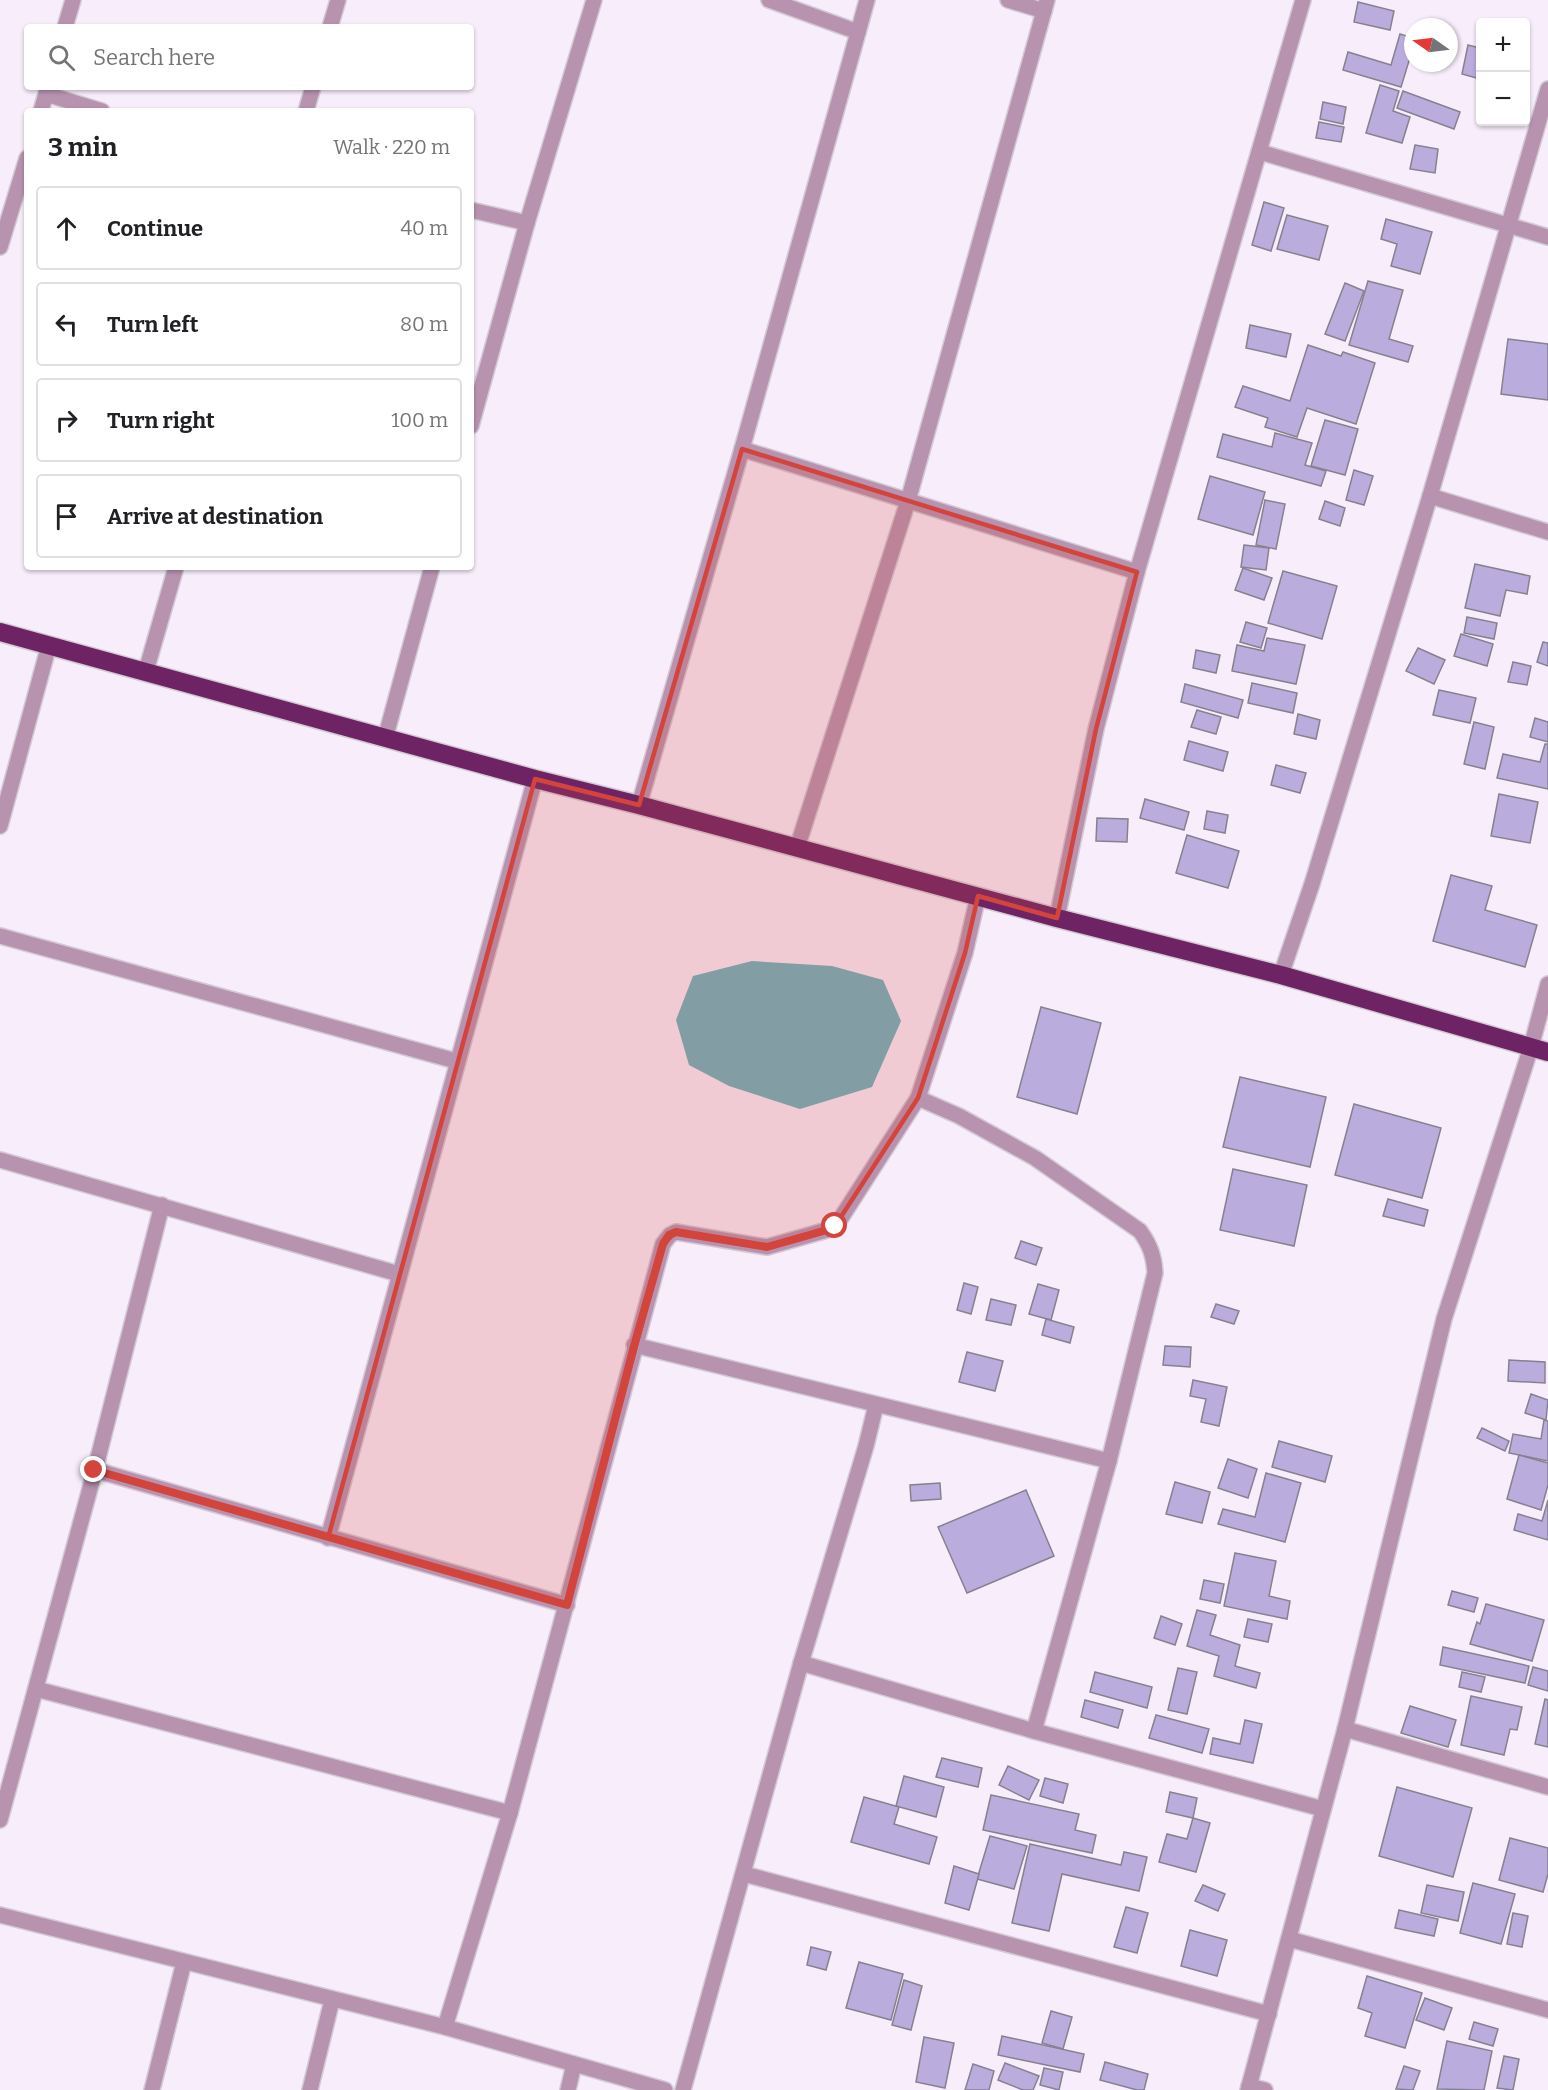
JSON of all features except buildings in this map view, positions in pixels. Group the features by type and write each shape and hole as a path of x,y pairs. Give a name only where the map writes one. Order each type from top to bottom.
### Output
{"highway":[{"path":"0,632 385,739 1057,918 1281,975 1540,1049"}],"street":[{"path":"66,24 73,0"},
{"path":"331,24 338,0"},
{"path":"474,415 527,223 594,0"},
{"path":"769,0 858,32"},
{"path":"639,806 742,449 867,0"},
{"path":"796,848 908,501 1046,5 1008,0"},
{"path":"1057,918 1096,729 1137,572 1303,0"},
{"path":"1281,975 1312,884 1430,496 1548,89"},
{"path":"42,108 47,90 94,108"},
{"path":"307,108 312,90"},
{"path":"1260,152 1548,237"},
{"path":"0,247 24,168"},
{"path":"474,211 527,223"},
{"path":"742,449 1137,572"},
{"path":"1430,496 1548,532"},
{"path":"147,671 175,570"},
{"path":"385,739 431,570"},
{"path":"0,826 49,645"},
{"path":"328,1538 535,779"},
{"path":"445,2027 510,1813 663,1244 669,1235 676,1232 767,1247 827,1230 841,1218 918,1098 965,953 978,896"},
{"path":"0,936 456,1062"},
{"path":"1265,2090 1248,2088 1345,1729 1444,1320 1540,1049 1548,984"},
{"path":"918,1098 959,1116 1053,1170 1140,1231 1154,1257 1155,1273 1109,1461 1034,1731"},
{"path":"0,1160 399,1274"},
{"path":"0,1820 162,1205"},
{"path":"634,1346 1109,1461"},
{"path":"683,2090 801,1663 866,1446 876,1405"},
{"path":"94,1470 567,1605"},
{"path":"801,1663 1034,1731 1323,1809"},
{"path":"36,1689 510,1813"},
{"path":"1345,1729 1548,1787"},
{"path":"744,1874 1269,2014"},
{"path":"0,1915 445,2027 666,2090"},
{"path":"1289,1940 1548,2010"},
{"path":"152,2090 184,1962"},
{"path":"310,2090 332,2000"},
{"path":"568,2090 574,2064"}],"highlighted area":[{"path":"742,449 1137,572 1096,729 1057,918 978,896 965,953 918,1098 835,1226 767,1247 676,1232 663,1244 567,1605 328,1538 535,779 639,805"}],"water":[{"path":"752,961 832,966 883,980 901,1021 872,1087 800,1109 729,1086 689,1065 676,1020 693,976"}],"route":[{"path":"94,1470 567,1605 634,1346 663,1244 669,1235 676,1232 685,1233 767,1247 835,1226"}]}
